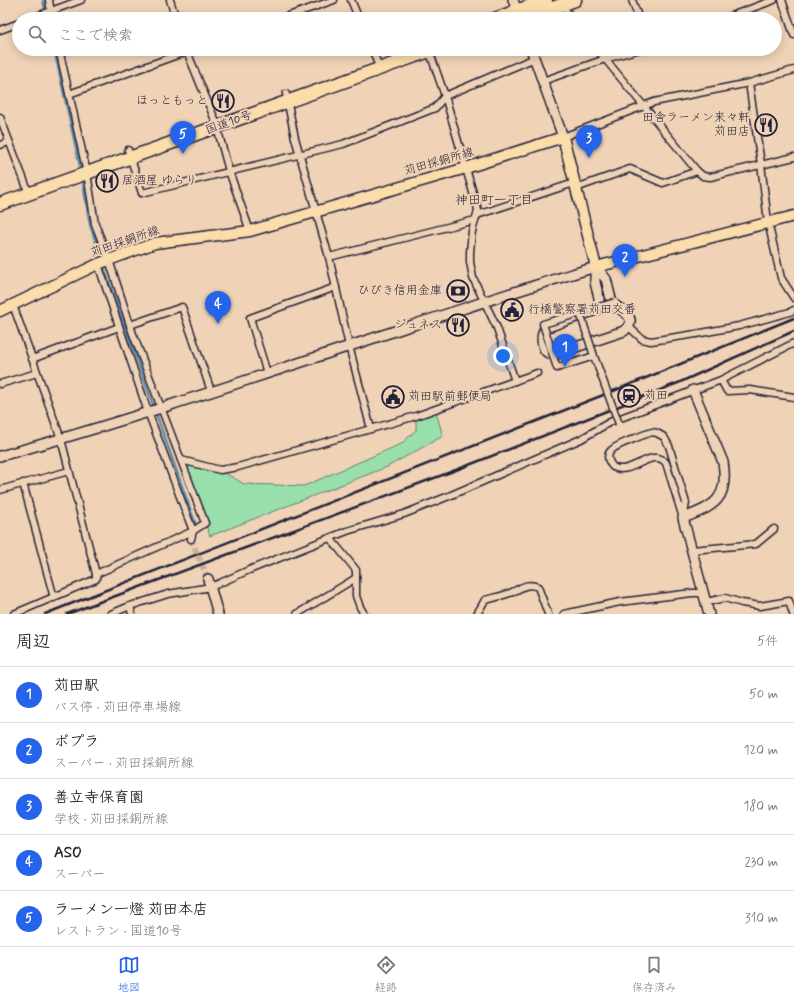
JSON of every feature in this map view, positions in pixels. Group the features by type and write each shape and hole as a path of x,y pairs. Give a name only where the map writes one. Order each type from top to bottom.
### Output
{"highway":[{"path":"518,12 546,0"},
{"path":"518,12 575,0"},
{"name":"国道10号","path":"287,98 392,56"},
{"name":"国道10号","path":"0,197 130,154 287,98 413,56"},
{"name":"国道10号","path":"0,204 86,169"}],"main road":[{"name":"苅田採銅所線","path":"0,310 98,264 155,243 250,231 466,168 563,137"},
{"path":"563,137 596,268 794,216"}],"street":[{"path":"48,0 50,11 81,0"},
{"path":"170,0 174,12"},
{"path":"300,12 334,0"},
{"path":"351,0 356,12"},
{"path":"632,0 636,12"},
{"path":"742,12 774,0"},
{"path":"782,0 794,35"},
{"path":"560,2 568,12"},
{"path":"0,30 12,26"},
{"path":"61,56 86,169 95,224 109,260 130,325 205,523 193,531 96,574"},
{"path":"69,94 173,56"},
{"path":"191,56 216,124 229,171 250,231"},
{"path":"375,56 377,62"},
{"path":"433,56 478,210 470,242 470,262 473,278 501,338 515,381"},
{"path":"130,154 142,193 299,155 343,144 435,108 445,96 529,56"},
{"path":"534,56 563,137 654,102 749,83 794,70"},
{"path":"603,56 697,171 703,176 710,177 794,157"},
{"path":"543,81 616,56"},
{"path":"749,83 768,222 781,278 794,298"},
{"path":"287,98 299,155 329,257 349,346 371,430"},
{"path":"0,117 27,188"},
{"path":"0,145 9,142"},
{"path":"329,257 476,217 630,169 663,183 697,171"},
{"path":"98,264 118,327 148,412 193,531 191,539"},
{"path":"0,456 61,440 520,289 596,268"},
{"path":"596,268 606,279 612,303 625,310 630,324 629,327 642,339 651,341 739,326 794,310"},
{"path":"596,268 595,282 600,300 596,310 545,328 542,334 545,349 547,352 555,354 624,331 629,327"},
{"path":"267,373 250,318 336,287"},
{"path":"594,356 557,368 543,324 615,302"},
{"path":"13,305 61,440 96,574 96,579 14,614"},
{"path":"130,325 182,307 211,391"},
{"path":"580,313 619,424"},
{"path":"32,359 118,327"},
{"path":"111,614 130,606 249,570 347,531 404,514 581,439 610,422 721,380 794,343"},
{"path":"0,384 37,373"},
{"path":"181,460 220,470 238,467 416,416 537,373"},
{"path":"721,380 727,391 750,390 794,397"},
{"path":"683,518 707,508 717,500 724,486 725,474 723,462 693,390"},
{"path":"683,518 686,503 673,459 664,437 657,433 648,433 612,448 608,455 609,460 613,467 617,469 626,469 655,458 663,460 666,463 683,518 709,614"},
{"path":"0,490 69,471"},
{"path":"23,483 54,598"},
{"path":"692,550 756,544 774,529"},
{"path":"330,538 356,570 356,596 364,614"},
{"path":"297,614 356,578"},
{"path":"209,583 218,614"},
{"path":"477,614 485,600 511,593 521,587 532,585 538,587 548,614"},
{"path":"564,614 620,602 692,593 705,598 725,598 760,606 789,601 794,614"},
{"path":"130,606 132,614"}],"green space":[{"path":"435,409 443,436 387,467 210,536 181,460 220,470 244,484 304,486 401,444 416,430 416,416"}],"waterway":[{"path":"43,0 46,12"},
{"path":"56,56 81,171"},
{"path":"82,178 90,225 102,260"},
{"path":"103,265 197,528"}],"tunnel":[{"path":"191,539 208,579"}],"railway":[{"path":"45,614 621,388 794,318"},
{"path":"67,614 456,470 678,383 794,331"}],"place":[{"name":"ほっともっと","path":"223,101"},
{"name":"田舎ラーメン来々軒 苅田店","path":"766,125"},
{"name":"ラーメン一燈 苅田本店","path":"183,154"},
{"name":"善立寺保育園","path":"589,158"},
{"name":"居酒屋 ゆらり","path":"107,181"},
{"name":"ポプラ","path":"625,277"},
{"name":"ひびき信用金庫","path":"458,291"},
{"name":"行橋警察署苅田交番","path":"512,310"},
{"name":"ASO","path":"218,324"},
{"name":"ジュネス","path":"458,325"},
{"name":"苅田駅","path":"565,367"},
{"name":"苅田","path":"629,396"},
{"name":"苅田駅前郵便局","path":"393,397"}],"district":[{"name":"神田町一丁目","path":"494,200"}]}
